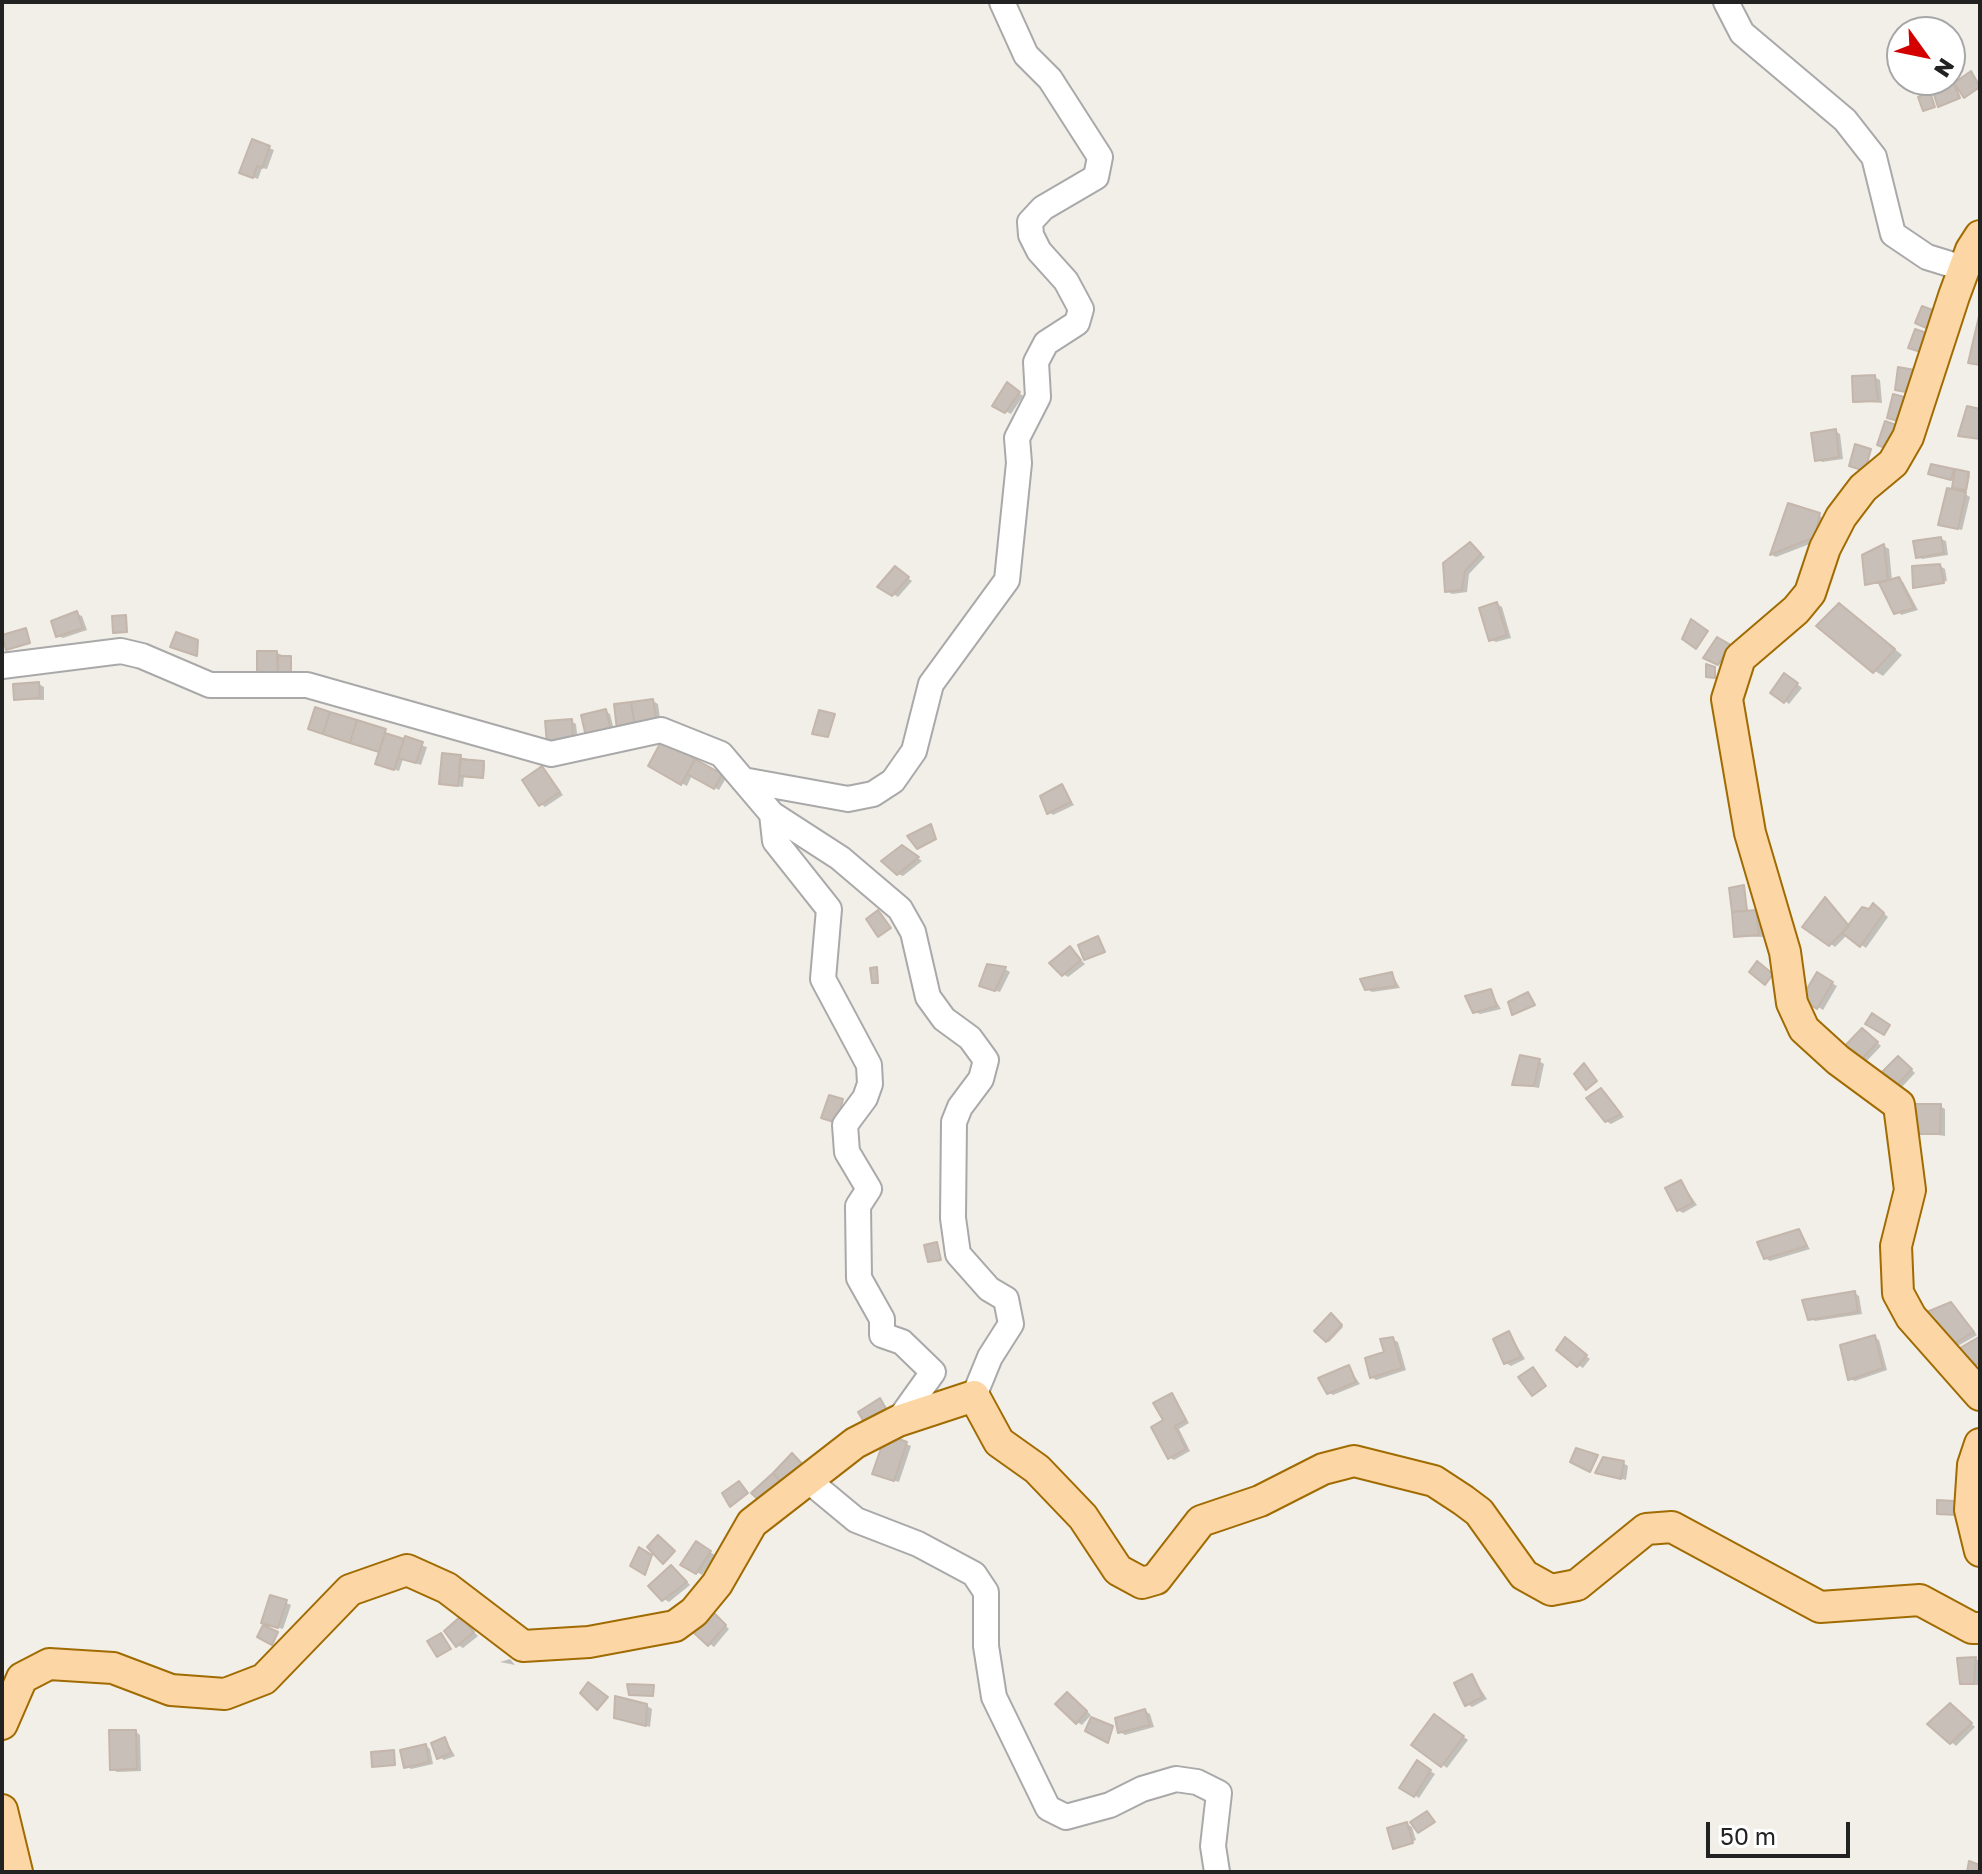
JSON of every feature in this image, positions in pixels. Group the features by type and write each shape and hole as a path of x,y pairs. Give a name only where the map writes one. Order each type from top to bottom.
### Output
{"main road":[{"path":"1980,236 1908,437 1893,463 1863,488 1841,517 1825,548 1810,593 1796,610 1740,658 1727,699 1750,833 1785,952 1792,1003 1804,1029 1838,1060 1899,1105 1910,1190 1896,1246 1898,1293 1911,1317 1980,1395"},
{"path":"2,1724 22,1678 49,1664 113,1668 171,1690 225,1694 264,1679 350,1590 407,1570 447,1588 523,1646 589,1642 675,1626 694,1612 717,1584 752,1523 855,1443 898,1421 974,1396 999,1442 1037,1469 1083,1517 1118,1570 1142,1583 1156,1579 1201,1521 1260,1501 1323,1469 1354,1461 1434,1481 1479,1512 1524,1575 1551,1590 1577,1585 1646,1529 1672,1527 1820,1607 1920,1600 1972,1628 1980,1628"},
{"path":"1980,1444 1973,1465 1970,1510 1980,1551"},
{"path":"2,1810 17,1872"}],"street":[{"path":"743,780 848,799 873,794 893,781 914,751 931,684 1007,580 1019,463 1017,438 1038,397 1040,380 1036,362 1046,343 1077,323 1081,309 1066,281 1039,251 1031,235 1030,222 1043,208 1096,177 1100,157 1050,79 1026,55 1002,2"},
{"path":"1726,2 1742,33 1845,120 1874,157 1893,234 1927,257 1966,269"},
{"path":"2,666 121,651 142,656 210,685 307,685 551,754 661,730 721,754 772,814 840,858 900,909 913,932 928,997 944,1019 970,1038 986,1060 981,1079 960,1107 954,1122 953,1218 958,1254 989,1289 1006,1299 1011,1324 990,1357 974,1396"},
{"path":"772,814 775,841 829,909 823,979 869,1065 870,1084 865,1098 845,1125 847,1152 869,1189 858,1206 859,1278 882,1319 882,1335 902,1342 933,1372 898,1421"},
{"path":"809,1481 856,1520 918,1544 974,1574 986,1592 986,1646 994,1697 1048,1808 1066,1817 1110,1805 1142,1789 1176,1779 1197,1782 1219,1793 1213,1846 1217,1872"}],"building":[{"path":"1971,71 1980,87 1964,98 1966,96 1966,75"},
{"path":"1931,96 1935,107 1923,111 1918,97"},
{"path":"1934,96 1959,96 1960,98 1938,107"},
{"path":"252,139 270,146 262,168 257,166 253,178 239,173"},
{"path":"1922,306 1938,312 1931,330 1915,323"},
{"path":"1980,312 1980,365 1968,363"},
{"path":"1915,329 1930,334 1924,353 1908,348"},
{"path":"1898,367 1915,370 1911,393 1895,390"},
{"path":"1875,375 1878,401 1853,402 1852,376"},
{"path":"1007,382 1020,392 1005,413 992,406"},
{"path":"1893,394 1908,398 1902,422 1887,418"},
{"path":"1967,406 1980,409 1980,439 1958,436"},
{"path":"1885,421 1899,426 1891,450 1877,445"},
{"path":"1836,429 1839,457 1815,461 1811,433"},
{"path":"1855,444 1871,449 1865,471 1849,466"},
{"path":"1931,464 1954,469 1951,480 1928,474"},
{"path":"1955,469 1969,472 1966,490 1952,488"},
{"path":"1947,488 1966,492 1958,529 1938,525"},
{"path":"1788,503 1820,513 1815,537 1770,555"},
{"path":"1941,537 1944,553 1916,558 1913,541"},
{"path":"1470,542 1481,554 1465,571 1462,590 1445,592 1443,563"},
{"path":"1884,544 1888,580 1865,585 1862,555"},
{"path":"1940,564 1944,583 1913,588 1912,566"},
{"path":"895,566 909,577 892,596 877,587"},
{"path":"1899,577 1914,608 1894,614 1879,583"},
{"path":"1497,602 1507,635 1489,641 1479,608"},
{"path":"1839,603 1895,649 1873,673 1816,626"},
{"path":"77,611 83,628 56,637 51,621"},
{"path":"126,615 127,632 113,633 112,616"},
{"path":"1691,619 1708,631 1696,649 1682,639"},
{"path":"26,628 30,643 6,650 2,635"},
{"path":"176,632 198,640 197,656 170,647"},
{"path":"1717,637 1731,645 1718,665 1703,658"},
{"path":"257,651 277,651 278,677 257,677"},
{"path":"278,656 291,656 291,673 278,673"},
{"path":"1706,664 1715,667 1715,678 1706,677"},
{"path":"1784,673 1798,683 1784,703 1770,693"},
{"path":"39,682 40,698 14,700 13,684"},
{"path":"653,699 657,724 635,727 631,702"},
{"path":"631,702 635,727 617,730 614,704"},
{"path":"315,707 330,712 323,734 308,729"},
{"path":"606,709 612,735 587,741 581,715"},
{"path":"819,710 835,714 828,737 812,734"},
{"path":"330,712 357,720 350,743 323,734"},
{"path":"572,719 573,742 547,744 545,721"},
{"path":"357,720 386,729 379,752 350,743"},
{"path":"385,733 404,739 394,770 375,764"},
{"path":"405,736 423,742 416,763 398,758"},
{"path":"662,740 695,759 681,785 648,766"},
{"path":"442,753 461,755 458,786 439,784"},
{"path":"460,759 484,761 483,778 459,776"},
{"path":"695,759 722,774 714,789 687,774"},
{"path":"542,766 560,792 539,806 522,780"},
{"path":"1062,784 1071,802 1047,814 1040,796"},
{"path":"931,824 936,839 917,849 907,836"},
{"path":"902,845 919,857 897,875 881,861"},
{"path":"1744,885 1747,911 1732,912 1729,888"},
{"path":"1825,897 1849,926 1829,946 1802,927"},
{"path":"1873,903 1884,913 1860,947 1842,933 1862,907 1869,909"},
{"path":"878,910 891,928 878,937 866,919"},
{"path":"1756,910 1759,935 1734,937 1732,912"},
{"path":"1098,936 1105,952 1084,960 1078,945"},
{"path":"1070,946 1081,960 1062,976 1049,963"},
{"path":"1757,961 1773,974 1765,985 1749,972"},
{"path":"987,964 1006,967 995,991 979,986"},
{"path":"877,967 878,983 872,983 870,968"},
{"path":"1392,972 1396,986 1365,990 1360,979"},
{"path":"1817,972 1833,982 1817,1009 1801,999"},
{"path":"1491,989 1497,1006 1473,1013 1465,996"},
{"path":"1528,992 1535,1005 1512,1015 1508,1002"},
{"path":"1872,1013 1890,1025 1884,1035 1865,1024"},
{"path":"1862,1028 1878,1042 1856,1065 1840,1051"},
{"path":"1520,1055 1540,1059 1534,1086 1512,1085"},
{"path":"1898,1056 1912,1069 1895,1087 1881,1073"},
{"path":"1584,1063 1597,1081 1586,1090 1574,1074"},
{"path":"1601,1088 1621,1114 1605,1122 1586,1098"},
{"path":"829,1095 843,1099 837,1123 821,1118"},
{"path":"1915,1104 1941,1104 1940,1134 1914,1134"},
{"path":"1681,1180 1693,1203 1677,1211 1665,1188"},
{"path":"1799,1229 1807,1246 1764,1259 1757,1242"},
{"path":"937,1242 941,1260 928,1262 924,1245"},
{"path":"1855,1291 1858,1312 1808,1320 1802,1300"},
{"path":"1951,1302 1974,1332 1950,1346 1922,1314"},
{"path":"1331,1313 1342,1325 1326,1342 1314,1331"},
{"path":"1509,1331 1521,1357 1504,1364 1493,1339"},
{"path":"1875,1335 1883,1368 1848,1380 1840,1345"},
{"path":"1393,1337 1402,1368 1370,1378 1365,1358 1384,1352 1380,1339"},
{"path":"1565,1337 1587,1355 1577,1367 1556,1350"},
{"path":"1979,1337 1980,1363 1976,1365 1958,1349"},
{"path":"1349,1365 1356,1382 1327,1394 1318,1378"},
{"path":"1533,1367 1546,1386 1532,1396 1518,1377"},
{"path":"1172,1393 1186,1420 1175,1426 1186,1449 1168,1459 1151,1427 1163,1420 1153,1403"},
{"path":"880,1398 889,1414 867,1427 858,1412"},
{"path":"886,1434 907,1442 894,1481 872,1474"},
{"path":"1576,1448 1598,1455 1590,1472 1570,1462"},
{"path":"792,1453 807,1469 785,1488 773,1473"},
{"path":"1603,1457 1624,1461 1621,1479 1595,1473"},
{"path":"773,1473 785,1488 765,1506 751,1493"},
{"path":"739,1481 748,1493 730,1507 722,1493"},
{"path":"1937,1500 1955,1501 1957,1515 1937,1514"},
{"path":"658,1535 675,1551 663,1564 647,1547"},
{"path":"696,1541 711,1551 696,1574 680,1565"},
{"path":"639,1547 652,1555 645,1575 630,1566"},
{"path":"671,1565 687,1582 662,1601 648,1586"},
{"path":"270,1595 287,1600 278,1628 261,1623"},
{"path":"710,1609 726,1625 708,1646 694,1633"},
{"path":"461,1616 474,1632 456,1647 444,1631"},
{"path":"263,1625 278,1632 272,1645 257,1637"},
{"path":"441,1633 451,1649 437,1657 427,1641"},
{"path":"1976,1657 1974,1684 1960,1684 1957,1658"},
{"path":"1472,1674 1483,1697 1465,1706 1454,1683"},
{"path":"588,1682 608,1697 597,1710 580,1693"},
{"path":"627,1684 654,1685 653,1696 629,1695"},
{"path":"1067,1692 1087,1711 1076,1724 1055,1704"},
{"path":"615,1696 647,1704 646,1726 614,1718"},
{"path":"1950,1703 1972,1723 1950,1744 1927,1724"},
{"path":"1145,1709 1150,1725 1118,1733 1115,1718"},
{"path":"1434,1714 1464,1736 1441,1767 1411,1745"},
{"path":"1091,1717 1113,1726 1108,1743 1085,1731"},
{"path":"109,1730 136,1730 137,1769 110,1770"},
{"path":"445,1737 451,1753 437,1759 431,1743"},
{"path":"426,1744 429,1762 404,1768 400,1750"},
{"path":"394,1750 395,1765 372,1767 371,1752"},
{"path":"1417,1760 1431,1770 1414,1797 1399,1788"},
{"path":"1427,1811 1435,1822 1418,1833 1410,1822"},
{"path":"1407,1822 1413,1843 1393,1849 1387,1828"},
{"path":"1969,1861 1980,1865 1980,1872 1967,1872"}]}
